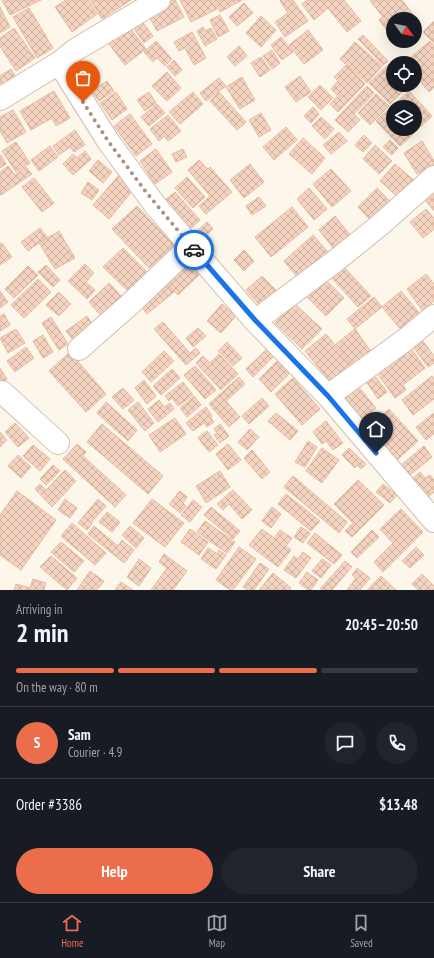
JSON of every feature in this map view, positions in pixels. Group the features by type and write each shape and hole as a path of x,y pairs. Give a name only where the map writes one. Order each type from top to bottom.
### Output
{"street":[{"path":"0,99 59,63 75,50 160,0"},
{"path":"59,63 108,141 155,205 255,320 328,396 434,521"},
{"path":"255,320 334,262 369,234 434,177"},
{"path":"79,349 191,246"},
{"path":"328,396 405,340 434,316"},
{"path":"0,394 2,392 58,443"}],"building":[{"path":"2,0 41,0 10,15"},
{"path":"66,0 88,0 97,14 72,32 55,7"},
{"path":"90,0 131,0 102,19"},
{"path":"172,0 175,0 184,17 157,31 147,13"},
{"path":"180,0 212,0 217,9 191,22"},
{"path":"214,0 242,0 220,12"},
{"path":"293,0 308,21 285,37 275,22 288,13 280,1"},
{"path":"307,0 344,0 361,21 347,32 328,8 314,20 302,4"},
{"path":"402,0 411,12 386,12 386,29 379,20 383,17 370,1"},
{"path":"244,3 253,13 237,26 229,17"},
{"path":"0,7 10,27 0,33"},
{"path":"29,8 53,48 37,58 13,17"},
{"path":"220,15 229,31 218,37 210,20"},
{"path":"261,16 276,30 261,47 246,33"},
{"path":"141,20 153,36 144,43 132,26"},
{"path":"434,21 434,43 423,32"},
{"path":"127,24 146,49 125,65 106,40"},
{"path":"203,27 205,31 211,28 217,39 205,46 197,31"},
{"path":"14,28 35,58 16,71 0,46 0,38"},
{"path":"308,30 323,50 304,64 289,45"},
{"path":"192,32 206,58 194,65 185,48 179,51 174,42"},
{"path":"363,35 386,59 386,63 383,65 358,39"},
{"path":"281,37 293,52 282,60 271,45"},
{"path":"156,41 172,59 165,66 157,58 153,62 144,52"},
{"path":"430,41 434,46 434,87 429,92 422,84 422,56 412,56"},
{"path":"355,42 382,66 367,83 340,59"},
{"path":"239,46 247,56 235,66 227,57"},
{"path":"272,50 280,63 272,69 263,56"},
{"path":"261,57 270,70 260,77 251,63"},
{"path":"174,60 182,70 175,76 167,67"},
{"path":"346,65 365,84 338,112 330,104 338,96 331,89 338,81 334,77"},
{"path":"386,67 386,92 402,92 394,100 386,100 369,83"},
{"path":"11,69 17,79 0,90 0,76"},
{"path":"167,72 181,88 167,101 152,86"},
{"path":"300,76 311,92 296,102 285,87"},
{"path":"242,77 255,100 240,109 226,87"},
{"path":"219,78 226,86 206,101 200,93"},
{"path":"107,81 114,91 99,101 92,91"},
{"path":"320,85 333,98 321,110 308,97"},
{"path":"367,86 374,93 354,114 360,120 348,132 335,120"},
{"path":"54,91 70,118 56,126 52,118 31,130 20,111"},
{"path":"116,92 127,109 112,120 100,103"},
{"path":"149,92 156,103 145,111 137,100"},
{"path":"193,92 203,104 180,124 169,112"},
{"path":"219,92 246,122 237,130 210,101"},
{"path":"408,92 410,92 417,100 399,100"},
{"path":"376,94 386,103 386,109 370,125 358,113"},
{"path":"157,104 165,113 149,126 141,117"},
{"path":"422,105 432,116 422,125"},
{"path":"313,107 319,114 311,123 304,116"},
{"path":"13,110 26,132 7,143 0,131 0,117"},
{"path":"386,112 386,131 376,121"},
{"path":"261,113 271,130 259,137 249,120"},
{"path":"130,114 152,144 136,156 114,126"},
{"path":"168,115 181,131 168,141 164,136 159,141 150,129"},
{"path":"321,117 334,129 325,139 312,126"},
{"path":"286,127 297,140 274,160 263,147"},
{"path":"75,130 85,145 74,152 70,147 59,155 53,146"},
{"path":"339,132 347,141 331,154 323,145"},
{"path":"364,135 372,143 363,152 355,145"},
{"path":"390,136 411,136 400,146"},
{"path":"303,138 325,158 312,174 289,154"},
{"path":"390,140 398,148 392,155 383,147"},
{"path":"422,141 434,161 434,164 417,174 404,153"},
{"path":"16,142 30,163 16,172 2,151"},
{"path":"375,145 392,161 379,174 363,159"},
{"path":"50,146 58,157 39,171 31,160"},
{"path":"156,149 172,172 155,184 140,161"},
{"path":"183,149 187,157 176,162 172,154"},
{"path":"85,151 91,159 73,175 63,164 73,154 77,158"},
{"path":"1,155 6,164 0,168 0,156"},
{"path":"98,160 112,172 103,183 89,171"},
{"path":"199,160 208,169 210,167 232,192 206,214 199,206 210,196 188,170"},
{"path":"250,164 264,182 244,198 230,180"},
{"path":"395,164 416,182 401,200 380,181"},
{"path":"8,166 15,175 26,167 32,174 1,195 0,172"},
{"path":"331,169 351,191 332,207 313,184"},
{"path":"119,175 135,188 109,219 93,205"},
{"path":"187,177 205,197 193,208 175,188"},
{"path":"34,178 54,203 42,212 22,187"},
{"path":"88,182 99,190 92,200 81,193"},
{"path":"309,188 327,209 314,220 297,199"},
{"path":"377,188 394,205 374,224 358,207"},
{"path":"175,192 200,220 186,233 164,201"},
{"path":"434,194 434,211 426,201"},
{"path":"259,197 266,206 252,215 246,206"},
{"path":"137,206 174,245 149,268 112,229"},
{"path":"292,207 308,227 271,257 255,237"},
{"path":"426,209 434,218 434,229 423,238 410,222"},
{"path":"335,216 350,235 333,248 319,230"},
{"path":"207,222 213,229 205,236 208,240 203,244 194,234"},
{"path":"40,228 47,237 28,251 21,242"},
{"path":"59,231 75,258 55,269 39,243"},
{"path":"313,235 328,252 298,278 284,261"},
{"path":"2,243 12,257 0,265 0,244"},
{"path":"123,248 149,274 130,293 103,267"},
{"path":"244,250 254,261 244,271 234,260"},
{"path":"185,262 199,275 178,295 165,282"},
{"path":"85,264 94,273 86,282 95,290 87,299 68,281"},
{"path":"46,265 60,280 53,287 38,272"},
{"path":"28,266 38,275 14,298 5,289"},
{"path":"343,266 371,296 358,307 331,277"},
{"path":"426,274 434,284 434,301 422,310 407,289"},
{"path":"262,276 276,290 259,305 246,290"},
{"path":"323,277 344,298 326,316 305,295"},
{"path":"38,279 51,292 24,318 11,305"},
{"path":"165,282 174,292 147,314 139,304"},
{"path":"109,283 124,299 103,318 89,302"},
{"path":"0,291 8,302 0,308"},
{"path":"401,291 421,315 402,331 382,307"},
{"path":"59,292 71,304 59,316 46,305"},
{"path":"374,297 382,307 355,329 347,319"},
{"path":"294,303 322,329 302,349 275,323"},
{"path":"222,304 236,316 221,333 207,321"},
{"path":"4,314 10,325 0,331 0,316"},
{"path":"87,316 95,328 75,343 66,331"},
{"path":"51,317 68,344 59,350 42,323"},
{"path":"163,322 190,353 196,348 200,353 186,365 154,329"},
{"path":"198,328 206,336 193,347 186,338"},
{"path":"16,329 25,343 8,353 0,338"},
{"path":"355,329 372,353 354,367 336,344"},
{"path":"326,334 353,367 332,384 305,351"},
{"path":"43,335 53,352 43,358 33,341"},
{"path":"423,341 434,356 434,363 428,367 414,348"},
{"path":"227,342 242,358 233,366 218,351"},
{"path":"26,347 34,358 15,372 7,361"},
{"path":"269,347 276,354 253,377 246,369"},
{"path":"411,348 425,368 403,385 406,390 395,398 377,373"},
{"path":"164,351 174,361 151,382 142,372"},
{"path":"70,352 106,394 86,412 49,371"},
{"path":"219,354 238,374 221,390 196,363 203,356 210,363"},
{"path":"277,361 289,374 271,392 259,379"},
{"path":"195,366 216,390 205,399 184,375"},
{"path":"0,368 7,379 0,384"},
{"path":"172,369 180,378 161,395 153,386"},
{"path":"432,376 434,379 434,399 413,415 402,400"},
{"path":"239,377 245,384 226,401 240,417 229,427 209,404"},
{"path":"376,377 387,392 378,399 367,383"},
{"path":"293,378 320,409 302,425 275,394"},
{"path":"144,380 156,396 147,404 135,388"},
{"path":"183,382 193,395 178,406 172,398 169,401 165,396"},
{"path":"357,385 376,408 359,421 341,399"},
{"path":"123,388 134,400 123,409 112,397"},
{"path":"194,396 201,405 187,417 180,408"},
{"path":"262,398 269,406 249,424 242,416"},
{"path":"159,400 164,407 170,403 174,409 158,422 148,409"},
{"path":"106,402 137,430 128,441 97,413"},
{"path":"138,402 154,423 145,431 128,410"},
{"path":"206,407 214,422 207,427 204,423 193,431 186,423"},
{"path":"389,409 418,441 396,461 367,428"},
{"path":"276,413 298,431 290,440 268,421"},
{"path":"434,413 434,434 426,440 416,427"},
{"path":"175,418 186,434 160,452 149,435"},
{"path":"326,421 343,443 333,450 326,441 322,444 313,432"},
{"path":"15,423 29,438 18,447 5,432"},
{"path":"102,424 163,476 148,494 87,442"},
{"path":"220,424 229,436 220,443 214,435 217,433 214,429"},
{"path":"250,429 259,437 247,450 238,442"},
{"path":"207,431 218,445 209,452 198,438"},
{"path":"0,432 7,440 0,447"},
{"path":"308,441 317,447 305,467 295,462"},
{"path":"77,444 86,452 83,456 126,495 115,507 63,459"},
{"path":"228,444 241,460 228,470 216,454"},
{"path":"33,445 50,459 40,471 23,456"},
{"path":"424,446 432,457 410,475 401,465"},
{"path":"322,448 339,460 322,483 306,471"},
{"path":"349,448 366,464 361,469 357,465 355,468 342,455"},
{"path":"252,450 270,472 262,479 244,458"},
{"path":"18,455 31,467 21,478 8,466"},
{"path":"53,465 60,471 46,485 40,479"},
{"path":"65,470 76,481 52,507 35,489 40,484 46,490"},
{"path":"220,471 230,487 206,503 196,486"},
{"path":"420,472 425,478 430,475 434,480 434,492 428,497 413,478"},
{"path":"293,476 347,522 339,533 284,487"},
{"path":"358,480 384,505 352,537 345,531 353,523 334,504"},
{"path":"383,484 397,495 390,503 376,492"},
{"path":"233,490 252,510 242,519 229,504 223,510 217,504"},
{"path":"17,491 56,520 21,570 0,555 0,515"},
{"path":"180,491 187,497 183,503 186,506 180,513 169,504"},
{"path":"286,494 320,521 311,531 278,504"},
{"path":"65,499 77,508 70,518 58,510"},
{"path":"98,499 106,506 91,523 92,524 87,530 78,523"},
{"path":"152,499 184,523 165,547 133,523"},
{"path":"193,500 202,507 190,522 181,515"},
{"path":"211,507 240,531 233,539 204,515"},
{"path":"272,507 281,514 271,528 262,521"},
{"path":"401,509 423,532 383,572 374,562 393,543 380,529"},
{"path":"107,512 120,522 112,532 99,522"},
{"path":"205,521 235,542 227,553 197,532"},
{"path":"72,523 106,553 95,565 61,536"},
{"path":"94,526 118,546 122,540 134,550 124,563 88,534"},
{"path":"130,526 144,538 136,548 122,535"},
{"path":"301,527 310,533 303,543 294,537"},
{"path":"190,529 208,542 199,555 181,542"},
{"path":"262,529 274,538 280,530 292,538 286,546 291,550 278,567 249,545"},
{"path":"372,530 379,537 357,558 351,552"},
{"path":"315,533 342,555 334,564 307,543"},
{"path":"61,542 84,561 74,572 51,552"},
{"path":"239,547 256,559 233,590 230,590 216,580"},
{"path":"416,547 424,555 410,568 402,561"},
{"path":"208,548 217,554 219,550 226,555 216,569 201,559"},
{"path":"303,552 311,558 296,578 284,570 294,556 298,559"},
{"path":"164,554 187,571 173,590 151,590 167,568 159,562"},
{"path":"51,556 77,578 67,590 40,567"},
{"path":"139,559 151,568 139,586 127,577"},
{"path":"322,559 331,565 321,578 312,571"},
{"path":"345,561 352,567 332,590 320,589"},
{"path":"260,563 269,569 254,590 248,590 243,587"},
{"path":"357,568 370,578 360,590 347,590 356,578 352,575"},
{"path":"90,571 104,581 97,590 77,590"},
{"path":"307,572 318,580 311,590 308,590 299,583"},
{"path":"273,573 291,588 290,590 259,590"},
{"path":"422,574 434,586 434,590 418,590 412,584"},
{"path":"381,576 396,590 367,590"},
{"path":"33,579 46,583 44,590 14,590 16,584 30,588"},
{"path":"121,582 133,590 115,590"}],"way so far":[{"path":"83,102 108,141 155,205 194,250"}],"route":[{"path":"194,250 255,320 328,396 376,453"}]}
